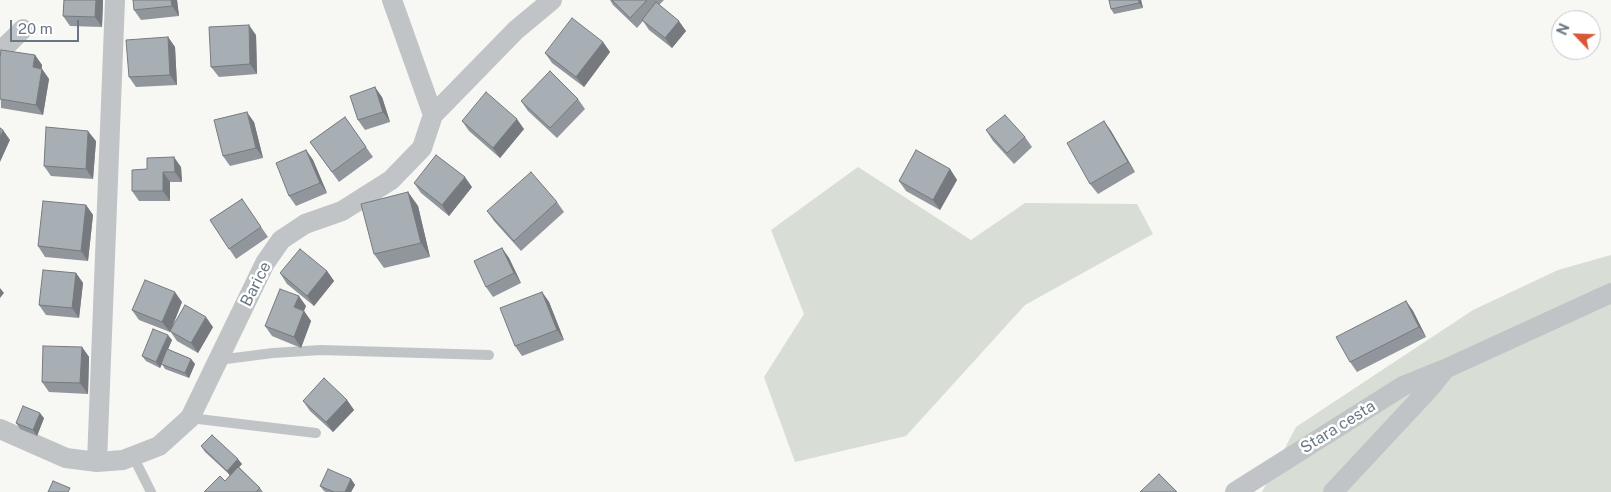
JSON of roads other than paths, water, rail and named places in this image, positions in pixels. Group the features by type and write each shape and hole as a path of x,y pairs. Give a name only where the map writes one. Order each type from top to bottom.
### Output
{"street":[{"path":"97,462 115,0"},
{"path":"392,0 433,115"},
{"name":"Barice","path":"0,429 66,458 97,462 132,456 158,446 190,418 265,263 281,240 305,224 342,211 391,180 422,148 433,115 516,30 552,0"},
{"path":"0,52 23,29"},
{"name":"Stara cesta","path":"1235,492 1403,386 1611,294"},
{"name":"Stara cesta","path":"1333,492 1430,388 1444,369"}],"lane":[{"path":"218,360 273,353 321,350 489,355"},
{"path":"190,418 316,433"},
{"path":"132,456 151,492"}]}
